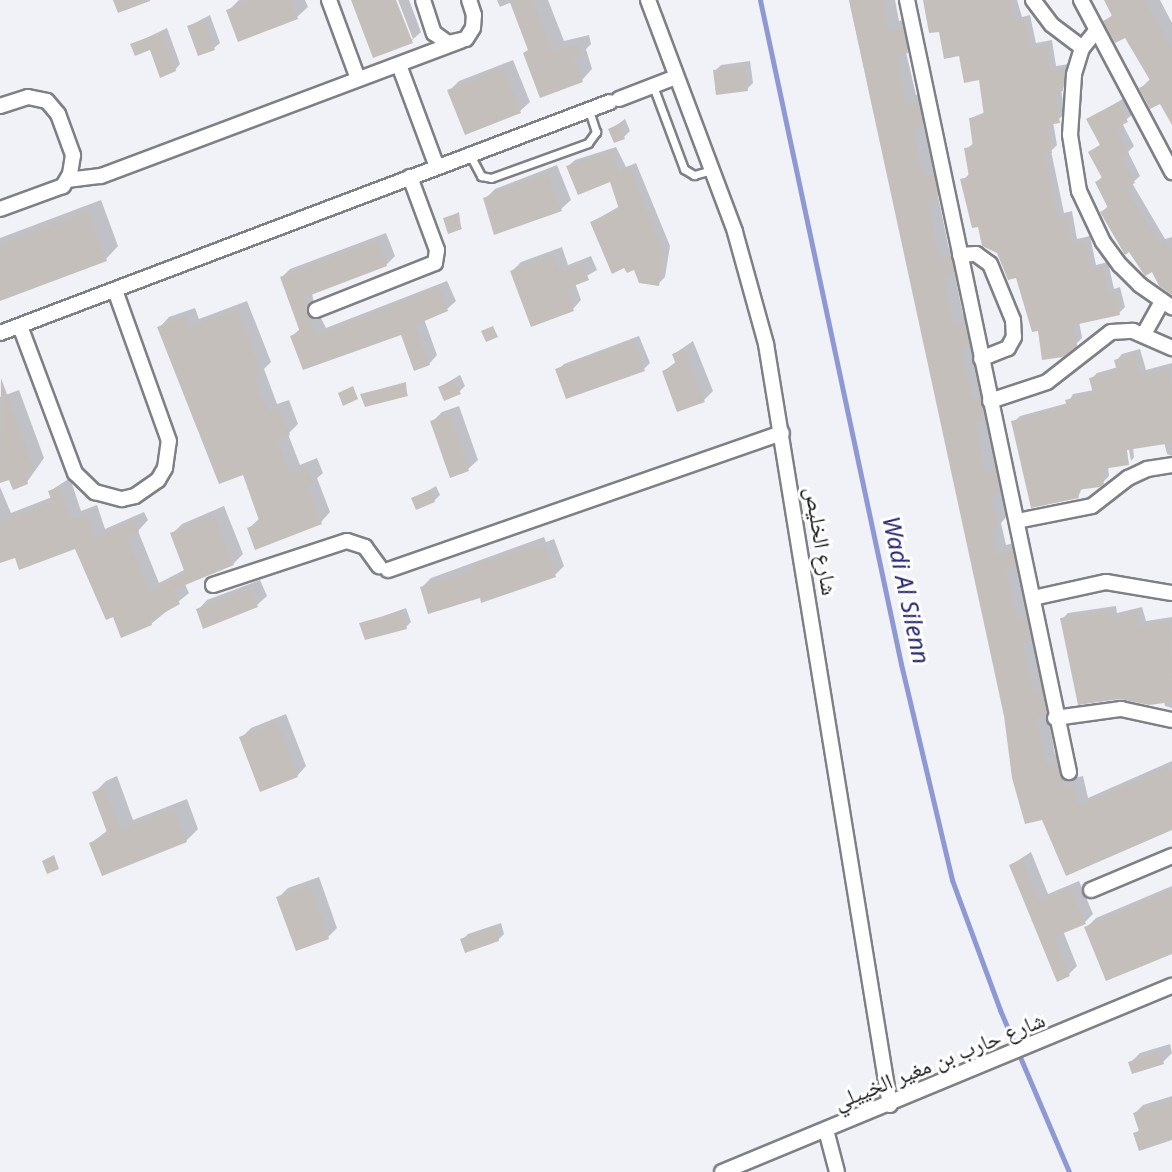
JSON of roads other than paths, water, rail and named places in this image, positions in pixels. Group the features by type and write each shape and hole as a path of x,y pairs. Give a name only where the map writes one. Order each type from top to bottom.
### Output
{"street":[{"path":"329,0 358,79"},
{"path":"423,0 438,37 448,43 461,41"},
{"path":"67,180 101,176 461,41 470,34 475,22 469,0"},
{"name":"شارع الخليص","path":"648,0 753,290 782,433 890,1105"},
{"path":"907,0 1033,598 1055,718 1069,772"},
{"path":"1033,0 1052,25 1082,48"},
{"path":"1081,0 1172,172"},
{"path":"1096,31 1082,48 1074,75 1071,106 1073,163 1079,191 1090,217 1112,253 1140,285 1167,304 1144,334"},
{"path":"399,65 437,167"},
{"path":"0,333 676,77"},
{"path":"0,106 35,96 52,104 73,155 67,180 57,189 0,209"},
{"path":"316,310 426,270 435,263 437,250 410,177"},
{"path":"960,255 976,254 990,264 1013,320 1014,337 1008,348 981,359"},
{"path":"20,326 75,473 83,484 108,497 135,496 158,480 165,468 169,441 115,290"},
{"path":"990,401 1047,382 1111,332 1144,334 1172,348"},
{"path":"213,585 347,541 365,547 384,568 782,433"},
{"path":"1017,521 1092,506 1128,478 1147,469 1172,465"},
{"path":"1033,598 1106,582 1172,593"},
{"path":"1055,718 1121,709 1172,720"},
{"path":"1091,890 1172,856"},
{"name":"شارع حارب بن مغير الخييلي","path":"722,1172 1172,986"},
{"path":"826,1130 837,1172"}],"lane":[{"path":"653,86 684,169 694,175 712,170"},
{"path":"470,155 481,176 491,178 588,143 596,132 589,110"}],"waterway":[{"name":"Wadi Al Silenn","path":"760,0 901,664 952,880 1000,1010 1069,1172"}]}
